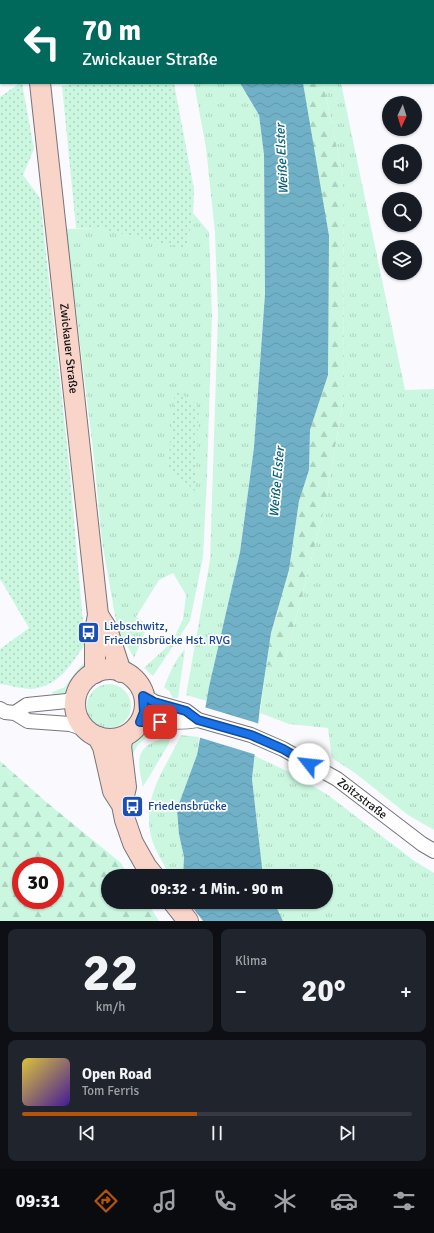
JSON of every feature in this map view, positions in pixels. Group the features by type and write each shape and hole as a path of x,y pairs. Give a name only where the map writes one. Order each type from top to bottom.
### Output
{"main road":[{"name":"Zwickauer Straße","path":"40,84 98,615 94,631 95,673"},
{"name":"Zwickauer Straße","path":"98,615 107,629 121,672"},
{"path":"92,733 109,739 123,737 134,729 140,722 144,712 143,696 135,681 126,674 108,670 95,673 84,681 76,696 76,714 80,722 92,733 103,747 113,791 122,805 134,843 148,869"},
{"path":"122,805 126,787 121,746 123,737"},
{"path":"179,909 188,921"}],"street":[{"path":"15,713 27,705 67,701 76,696"},
{"name":"Zoitzstraße","path":"143,696 154,702 186,711 198,720 251,735 283,749 337,779 422,844 434,851"},
{"path":"0,709 6,712 15,713 28,721 70,724 92,733"},
{"name":"Zoitzstraße","path":"140,722 183,723 198,720"}],"green space":[{"path":"19,84 22,84 34,149 23,175 40,198 69,464 85,644 63,674 49,684 31,689 0,684 0,649 29,628 0,580 0,97"},
{"path":"73,84 174,84 194,189 193,213 187,249 97,228 76,228 62,86"},
{"path":"194,84 241,84 259,115 264,155 265,294 254,446 240,552 207,701 186,695 210,560 218,314 215,233 206,148"},
{"path":"303,84 323,84 343,176 344,395 325,506 284,665 266,665 271,633 289,571 299,501 309,470 310,430 328,375 309,123"},
{"path":"323,84 341,84 405,390 434,389 434,830 408,815 355,773 332,758 328,728 289,724 260,713 266,665 284,665 325,506 344,395 343,176"},
{"path":"193,213 209,232 212,315 203,557 190,621 153,676 144,668 172,642 183,619 186,595 173,573 159,580 136,617 148,625 134,658 127,645 120,643 102,542 94,458 66,229 97,228 187,248"},
{"path":"175,390 199,406 195,491 168,467"},
{"path":"185,649 178,698 173,698 169,691 164,687 171,671 181,653"},
{"path":"125,655 159,695 159,699 145,690 141,683 129,670"},
{"path":"87,659 87,671 72,692 53,697 52,692 65,687"},
{"path":"109,684 121,688 127,694 131,706 127,718 121,724 109,728 97,724 91,718 87,706 91,694 97,688"},
{"path":"155,727 154,732 143,740 138,746 132,758 127,754 136,736"},
{"path":"172,735 168,745 143,787 139,766 142,752 152,743"},
{"path":"181,735 199,737 197,756 177,809 184,857 183,869 166,869 152,840 149,825 149,811 156,785"},
{"path":"255,756 289,772 328,795 413,860 434,873 434,921 283,921 277,909 333,909 333,869 262,869 252,779"},
{"path":"0,761 45,801 121,863 125,869 101,869 101,909 151,909 159,921 0,921"}],"water":[{"name":"Weiße Elster","path":"241,84 303,84 329,236 328,375 310,430 309,470 299,501 289,570 271,633 260,707 252,779 262,869 183,869 184,857 179,834 177,809 197,755 209,687 240,552 254,447 265,294 264,155 259,115"},
{"path":"194,909 277,909 283,921 203,921"}],"pier":[{"path":"204,707 260,724 257,755 198,737"}],"place":[{"name":"Liebschwitz, Friedensbrücke Hst. RVG","path":"89,633"},
{"name":"Friedensbrücke","path":"133,806"}],"route":[{"path":"160,722 140,722 144,712 143,696 154,702 186,711 198,720 251,735 283,749 309,764"}]}
